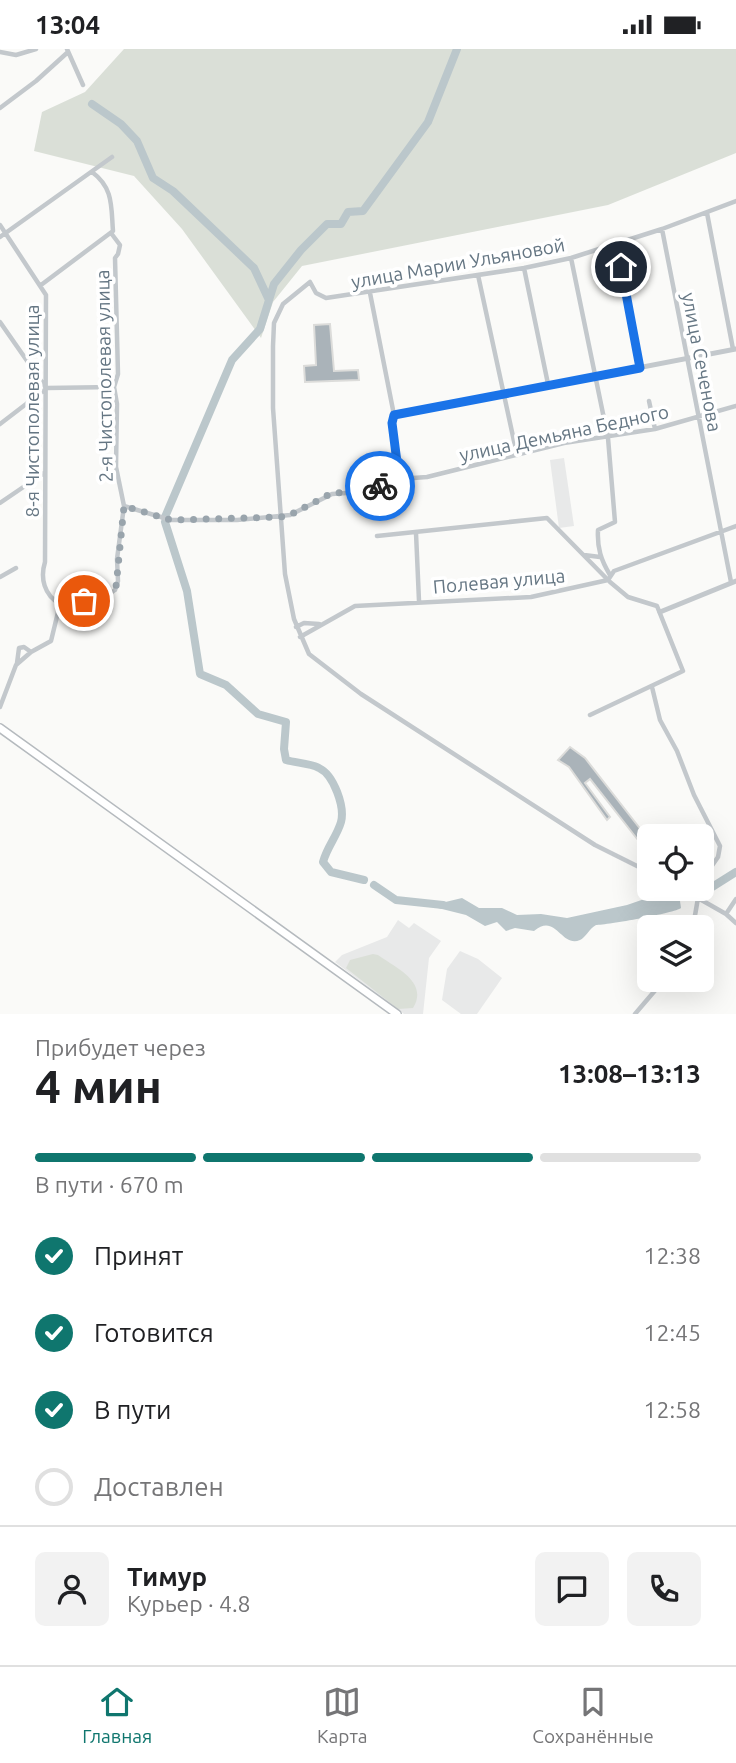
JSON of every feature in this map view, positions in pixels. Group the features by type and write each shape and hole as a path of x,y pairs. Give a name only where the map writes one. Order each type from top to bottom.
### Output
{"main road":[{"path":"0,728 397,1014"}],"street":[{"path":"0,52 16,55 36,49"},
{"path":"0,108 36,81 67,50 83,85"},
{"path":"0,237 112,157"},
{"path":"92,172 99,177 113,202 111,233"},
{"name":"улица Марии Ульяновой","path":"280,517 272,408 274,323 283,304 310,282 316,293 323,298 524,268 571,258 662,229 736,201"},
{"path":"394,415 735,349 707,213"},
{"path":"0,225 41,285"},
{"name":"улица Сеченова","path":"662,229 720,531 733,582"},
{"name":"8-я Чистополевая улица","path":"60,604 50,596 43,584 47,389 46,295 41,285 111,233"},
{"name":"2-я Чистополевая улица","path":"60,604 106,596 115,590 118,580 117,559 124,506 116,467 117,404 114,387 118,374 114,258 120,245 111,233"},
{"path":"616,242 640,368"},
{"path":"571,258 608,438 615,522 598,530 600,557 609,577"},
{"path":"524,268 548,384"},
{"path":"478,275 501,394 517,455"},
{"path":"124,506 171,520 280,517 290,515 332,493 376,491 386,476 398,470 392,423 394,415 370,293"},
{"path":"0,323 47,389"},
{"path":"0,424 47,389 114,387"},
{"path":"649,401 654,429"},
{"name":"улица Демьяна Бедного","path":"398,470 405,476 419,478 564,443 654,429 698,419 736,406"},
{"path":"0,503 45,473"},
{"path":"280,517 285,574 296,627 316,661 361,694 595,845 637,867"},
{"path":"377,536 547,518 628,597 657,606 683,671 590,715"},
{"name":"Полевая улица","path":"300,637 355,605 531,597 609,577 614,571 736,526"},
{"path":"416,533 419,601"},
{"path":"584,555 600,557"},
{"path":"0,577 16,568"},
{"path":"660,613 733,582"},
{"path":"16,666 31,652 51,641 60,604"},
{"path":"296,627 313,622 320,625"},
{"path":"0,707 16,666 19,648 24,646 31,652"},
{"path":"652,687 660,720 677,751 708,824"},
{"path":"714,836 719,846 718,857 714,863"},
{"path":"726,914 736,899"},
{"path":"704,901 736,923"},
{"path":"635,1014 654,992"}],"shaded area":[{"path":"124,49 736,49 736,153 608,205 302,266 273,302 261,338 182,229 134,176 34,151 42,112 85,92"},
{"path":"564,458 574,526 559,528 550,460"},
{"path":"462,898 479,908 502,908 517,915 541,914 567,918 639,901 680,901 681,908 658,915 637,915 637,919 596,925 582,939 573,941 548,926 534,931 515,928 506,931 497,922 485,926 466,915 433,905"},
{"path":"398,920 409,928 414,923 441,941 429,958 423,1014 404,1014 335,962 342,955 387,937"},
{"path":"460,951 478,959 502,978 477,1014 461,1014 442,1000 447,969"},
{"path":"373,954 401,971 414,983 417,999 413,1008 398,1009 346,968 350,960"}],"building":[{"path":"330,324 334,371 358,370 359,380 305,382 304,366 316,365 314,325"},
{"path":"570,747 585,758 637,825 637,839 590,779 585,783 610,817 607,820 569,767 558,760"}],"waterway":[{"path":"165,517 232,360 260,329 274,284 301,250 327,224 341,224 348,212 363,211 428,122 457,49"},
{"path":"92,104 121,124 137,141 153,178 173,191 254,268 268,298"},
{"path":"165,522 187,591 200,674 226,685 258,714 286,722 286,760 319,768 334,784 340,800 341,822 323,862 331,872 364,880"},
{"path":"714,886 736,872"},
{"path":"374,885 396,900 443,905"}],"way so far":[{"path":"84,601 106,596 115,590 119,573 117,559 124,506 158,517 184,521 280,517 290,515 332,493 376,491 380,486"}],"route":[{"path":"380,486 386,476 398,470 391,419 394,415 640,368 621,267"}]}
